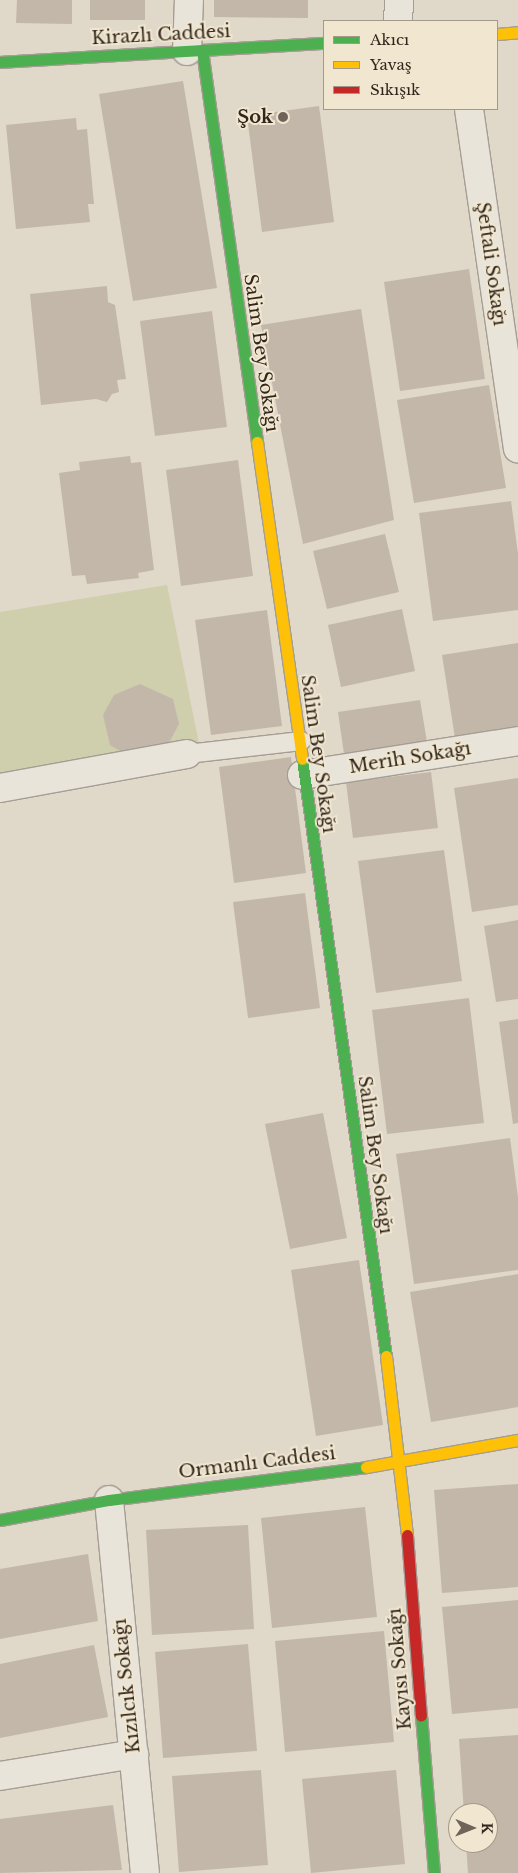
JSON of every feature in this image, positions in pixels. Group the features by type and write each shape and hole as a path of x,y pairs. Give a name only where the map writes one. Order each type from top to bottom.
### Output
{"street":[{"path":"189,0 195,50"},
{"path":"398,20 399,0"},
{"path":"498,34 518,32"},
{"name":"Kirazlı Caddesi","path":"0,62 323,43"},
{"name":"Salim Bey Sokağı","path":"195,50 301,741 302,775 401,1462"},
{"name":"Şeftali Sokağı","path":"469,110 518,448"},
{"name":"Merih Sokağı","path":"302,775 518,741"},
{"path":"0,788 187,754"},
{"name":"Ormanlı Caddesi","path":"0,1520 109,1500 401,1462 518,1440"},
{"name":"Kayısı Sokağı","path":"401,1462 434,1873"},
{"name":"Kızılcık Sokağı","path":"109,1500 145,1873"},
{"path":"0,1776 134,1754"}],"lane":[{"path":"187,754 301,741"}],"green space":[{"path":"167,585 199,744 138,762 0,783 0,612"}],"building":[{"path":"17,0 72,0 72,24 16,23"},
{"path":"90,0 145,0 145,20 90,20"},
{"path":"214,0 308,0 308,18 214,17"},
{"path":"183,81 217,288 133,301 99,94"},
{"path":"319,106 334,222 262,232 247,116"},
{"path":"76,118 77,130 87,129 94,204 88,204 90,222 16,229 6,125"},
{"path":"469,269 485,379 400,391 384,282"},
{"path":"107,286 108,302 115,305 126,379 117,380 119,392 112,394 107,402 96,399 41,405 30,294"},
{"path":"361,309 394,520 303,544 261,325"},
{"path":"212,311 227,427 155,436 140,321"},
{"path":"489,385 506,488 414,503 397,400"},
{"path":"130,456 131,463 141,462 154,570 138,573 139,578 87,584 85,575 72,576 59,473 80,470 79,462"},
{"path":"238,460 253,576 181,586 166,470"},
{"path":"511,501 518,554 518,610 433,621 419,513"},
{"path":"385,534 399,592 327,609 313,551"},
{"path":"402,609 415,671 341,687 328,625"},
{"path":"267,610 282,726 211,735 195,620"},
{"path":"518,643 518,727 455,738 442,655"},
{"path":"140,684 173,699 179,724 163,754 138,762 110,745 103,715 114,695"},
{"path":"420,700 428,748 345,761 338,712"},
{"path":"291,757 306,873 234,883 219,767"},
{"path":"431,772 438,828 353,838 346,782"},
{"path":"518,778 518,905 472,912 454,788"},
{"path":"444,850 462,981 376,993 358,861"},
{"path":"305,893 320,1008 248,1018 233,902"},
{"path":"518,920 518,999 496,1002 484,926"},
{"path":"469,998 484,1123 387,1134 372,1010"},
{"path":"518,1019 518,1123 513,1124 499,1022"},
{"path":"323,1113 347,1238 290,1249 265,1124"},
{"path":"510,1138 518,1197 518,1270 414,1284 396,1154"},
{"path":"359,1260 383,1425 316,1436 291,1270"},
{"path":"518,1274 518,1407 431,1422 410,1292"},
{"path":"518,1484 518,1587 442,1593 434,1490"},
{"path":"365,1507 377,1617 272,1628 261,1518"},
{"path":"248,1525 254,1629 152,1635 146,1530"},
{"path":"88,1554 98,1621 0,1639 0,1569"},
{"path":"518,1600 518,1708 452,1714 442,1607"},
{"path":"384,1631 394,1742 285,1752 275,1641"},
{"path":"248,1644 257,1751 163,1758 155,1652"},
{"path":"94,1645 108,1717 0,1738 0,1664"},
{"path":"518,1735 518,1873 468,1873 467,1853 498,1853 498,1803 463,1803 459,1739"},
{"path":"261,1770 268,1865 179,1872 172,1776"},
{"path":"396,1770 405,1864 311,1873 302,1779"},
{"path":"113,1805 122,1870 0,1873 0,1819"}],"traffic: fast":[{"path":"0,62 323,43"},
{"path":"202,50 257,442"},
{"path":"302,759 386,1356"},
{"path":"0,1520 109,1500 366,1467"},
{"path":"421,1715 434,1873"}],"traffic: slow":[{"path":"498,34 518,32"},
{"path":"257,442 302,759"},
{"path":"386,1356 407,1535"},
{"path":"366,1467 518,1440"}],"traffic: jam":[{"path":"407,1535 421,1715"}],"place":[{"name":"Şok","path":"283,117"}]}
